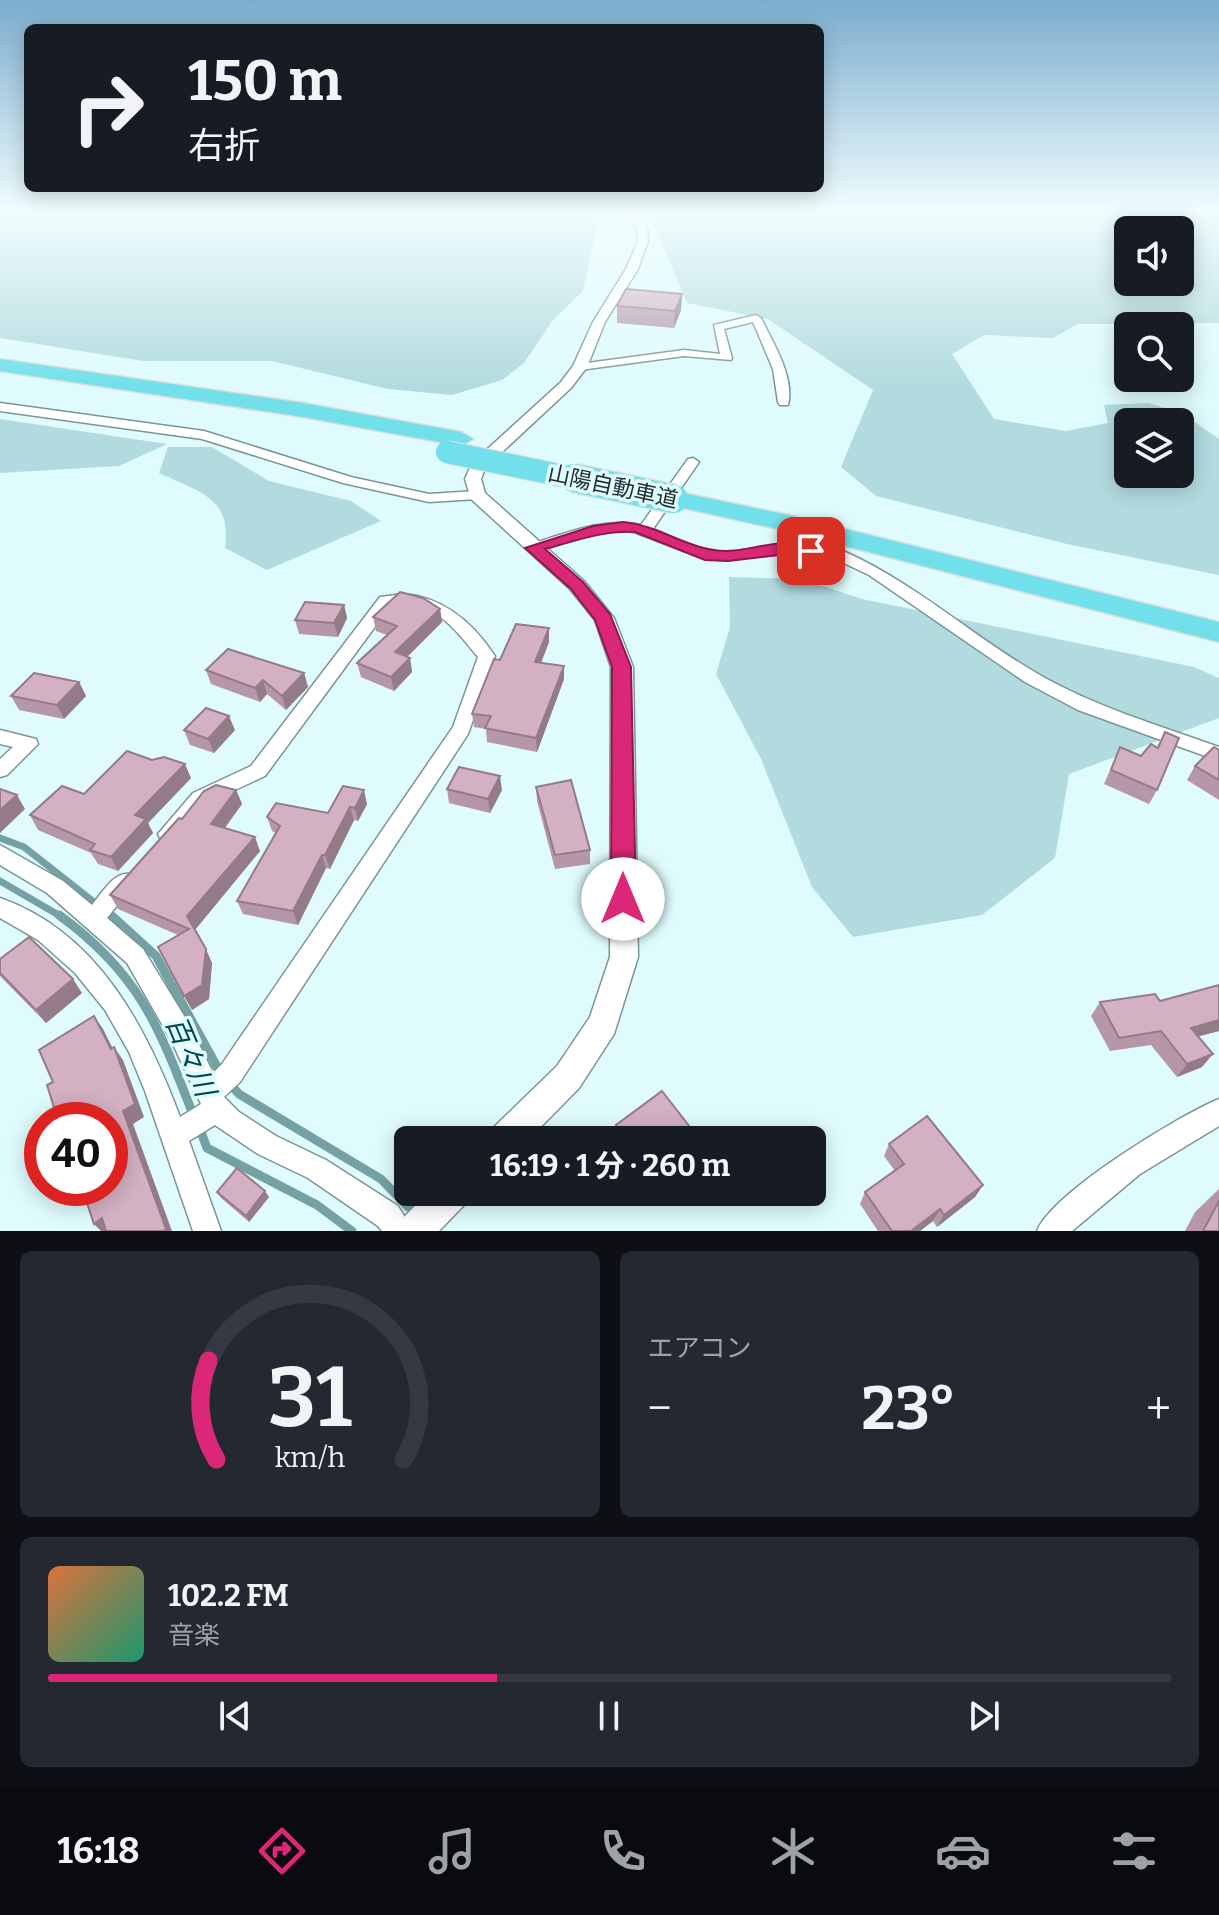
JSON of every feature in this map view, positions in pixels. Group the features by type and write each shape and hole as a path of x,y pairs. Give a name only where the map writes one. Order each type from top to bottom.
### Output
{"highway":[{"name":"山陽自動車道","path":"0,365 303,410 454,445"},
{"name":"山陽自動車道","path":"0,379 684,482 1219,611"},
{"name":"山陽自動車道","path":"684,482 793,524 1219,632"}],"street":[{"path":"519,1126 568,1077 603,1024 624,957 622,667 604,618 577,585 477,495 473,479 478,466 566,385 580,367 599,322 631,270"},
{"path":"580,367 684,353 727,358 718,327 756,318 773,350 784,386 784,402"},
{"path":"0,407 204,435 348,480 429,498 477,495"},
{"path":"645,530 684,482"},
{"path":"533,548 598,529 623,526 645,530 705,555 728,556 788,549 834,553 874,572 1031,678 1084,706 1219,754"},
{"path":"159,845 200,798 258,771 386,601 410,595 450,614 487,656 462,729 206,1106"},
{"path":"0,737 29,744 0,770"},
{"path":"0,854 100,911 135,956 180,1032 206,1106 207,1231"},
{"path":"100,911 138,868"},
{"path":"0,907 30,920 68,949 106,987 138,1042 206,1106 267,1145 317,1169 376,1208 399,1231"},
{"path":"1051,1231 1130,1164 1176,1133 1219,1112"},
{"path":"414,1231 439,1206"}],"shaded area":[{"path":"0,270 587,270 583,291 553,320 524,363 502,380 452,395 388,389 272,361 143,361 0,338"},
{"path":"673,270 1114,270 1114,296 1194,296 1194,270 1219,270 1219,323 1194,323 1194,312 1114,312 1114,324 1078,324 1053,338 984,335 952,354 994,419 1066,431 1108,423 1104,405 1148,403 1165,408 1114,408 1114,488 1194,488 1194,421 1219,439 1219,575 1067,544 876,496 841,467 873,390 768,319 687,303"},
{"path":"0,419 167,444 119,466 0,473"},
{"path":"168,447 212,447 269,481 351,501 381,521 267,570 225,548 223,517 210,498 159,473"},
{"path":"729,577 802,579 862,599 1194,667 1219,678 1219,718 1069,774 1055,858 982,915 853,937 812,887 761,759 716,674 730,627"}],"building":[{"path":"626,289 682,294 675,311 617,306"},
{"path":"400,592 423,598 440,609 395,652 410,658 391,677 357,663 397,626 373,617"},
{"path":"305,602 344,605 334,623 295,620"},
{"path":"516,624 549,628 535,662 564,666 536,738 485,728 491,716 472,714 494,659 500,660"},
{"path":"228,649 304,673 282,696 263,680 255,688 206,670"},
{"path":"34,673 79,682 57,705 11,696"},
{"path":"206,708 229,716 208,739 184,730"},
{"path":"1165,732 1179,738 1157,790 1111,770 1120,747 1141,756 1151,744 1158,748"},
{"path":"1214,747 1219,750 1219,780 1195,766"},
{"path":"127,751 152,760 164,757 185,764 135,815 146,819 111,857 90,850 95,844 30,815 62,786 84,794"},
{"path":"459,767 500,776 488,799 447,789"},
{"path":"571,780 590,850 555,855 536,787"},
{"path":"216,785 236,790 211,824 255,837 187,916 206,949 202,985 184,996 158,947 189,929 110,895 179,818 182,819 204,791"},
{"path":"343,786 364,790 355,808 350,807 293,911 237,901 280,826 267,817 276,803 328,813"},
{"path":"0,789 17,795 0,810"},
{"path":"29,937 73,979 36,1010 0,973 0,959"},
{"path":"1219,985 1219,1020 1191,1028 1213,1054 1187,1064 1161,1031 1119,1038 1100,1002 1155,994 1160,1001"},
{"path":"94,1016 111,1049 114,1047 135,1104 128,1108 128,1102 52,1102 47,1085 53,1082 39,1050"},
{"path":"662,1091 689,1126 617,1126"},
{"path":"927,1116 983,1185 944,1215 940,1209 911,1231 892,1231 865,1192 904,1164 889,1144"},
{"path":"128,1125 166,1229 106,1231 102,1218 94,1224 88,1206 128,1206"},
{"path":"237,1168 265,1191 246,1216 217,1192"},
{"path":"1219,1201 1219,1231 1203,1231"}],"waterway":[{"path":"0,838 24,847 113,917"},
{"name":"百々川","path":"0,881 60,916"},
{"path":"111,915 156,956 221,1074"},
{"name":"百々川","path":"60,916 109,959 144,1004 170,1056 194,1117"},
{"path":"229,1083 239,1094 381,1179 408,1207"},
{"name":"百々川","path":"199,1127 207,1148 317,1205 352,1231"}],"route":[{"path":"623,899 622,667 604,618 577,585 533,548 598,529 623,526 649,532 705,555 728,556 788,549 811,551"}]}
